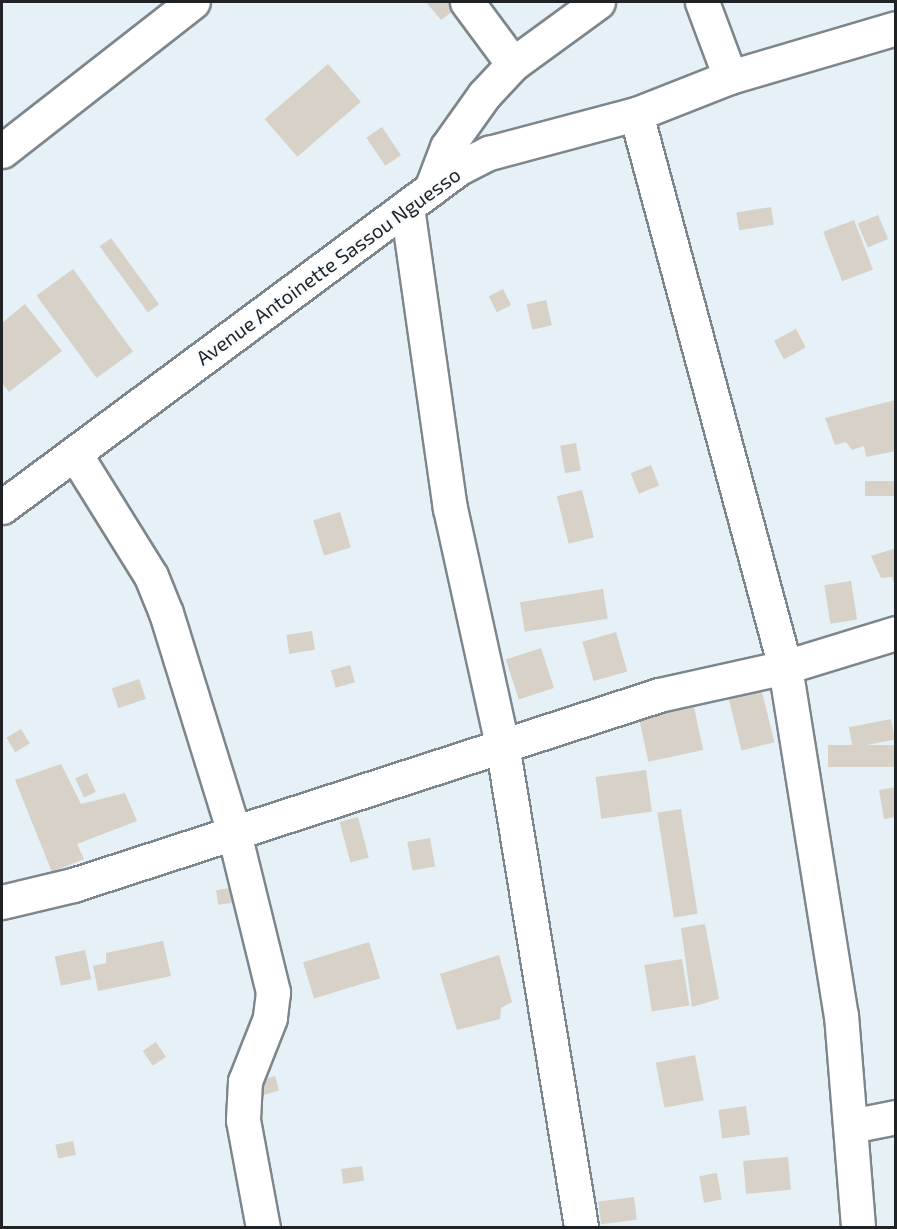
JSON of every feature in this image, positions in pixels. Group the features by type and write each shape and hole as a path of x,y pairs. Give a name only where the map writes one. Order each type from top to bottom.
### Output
{"street":[{"path":"2,151 193,2"},
{"path":"467,2 513,64"},
{"path":"581,1227 502,744 450,508 419,198 447,147 513,64 598,2"},
{"path":"702,2 730,77"},
{"name":"Avenue Antoinette Sassou Nguesso","path":"2,507 419,198 489,153 636,114 730,77 896,28"},
{"path":"636,114 785,667 841,1015 858,1227"},
{"path":"75,454 151,576 234,833 273,993 270,1018 245,1081 243,1120 263,1227"},
{"path":"2,902 73,885 502,744 659,696 785,667 896,633"},
{"path":"851,1126 896,1117"}],"building":[{"path":"426,2 462,2 464,3 441,20"},
{"path":"328,64 361,102 297,157 265,119"},
{"path":"382,127 401,155 385,166 366,138"},
{"path":"771,207 774,225 739,230 736,212"},
{"path":"878,215 888,239 868,248 858,224"},
{"path":"854,220 873,269 842,281 823,232"},
{"path":"111,238 159,304 148,313 100,246"},
{"path":"73,269 133,352 97,378 37,295"},
{"path":"503,289 511,305 497,312 489,296"},
{"path":"546,300 552,325 532,330 527,304"},
{"path":"25,304 62,351 9,392 2,383 2,323"},
{"path":"796,329 806,348 784,359 774,341"},
{"path":"895,400 896,451 866,457 864,446 852,450 846,442 835,445 825,418"},
{"path":"576,443 581,471 565,473 560,446"},
{"path":"651,465 659,485 639,494 631,473"},
{"path":"865,481 896,481 896,496 865,496"},
{"path":"582,490 594,538 569,544 557,496"},
{"path":"340,512 351,547 324,556 313,520"},
{"path":"896,548 895,587 892,577 881,578 871,556"},
{"path":"851,581 857,620 830,624 824,585"},
{"path":"603,589 608,619 525,632 520,602"},
{"path":"312,631 315,650 289,654 286,635"},
{"path":"616,632 627,671 594,681 582,642"},
{"path":"541,648 554,688 519,699 506,659"},
{"path":"350,665 355,682 336,688 331,671"},
{"path":"139,679 146,699 118,708 112,688"},
{"path":"760,684 775,742 742,750 727,692"},
{"path":"694,707 703,750 648,762 639,719"},
{"path":"891,719 895,740 853,748 849,727"},
{"path":"21,729 30,744 15,752 6,738"},
{"path":"828,745 896,745 896,767 828,767"},
{"path":"61,764 81,804 125,793 137,821 77,844 84,859 52,872 15,780"},
{"path":"646,770 652,812 601,819 595,777"},
{"path":"87,773 96,792 84,798 75,778"},
{"path":"896,787 896,817 884,819 879,790"},
{"path":"681,809 698,914 674,917 657,813"},
{"path":"358,817 369,858 351,862 340,822"},
{"path":"430,838 435,867 412,871 407,842"},
{"path":"230,888 232,903 218,905 216,890"},
{"path":"705,924 719,999 692,1007 681,928"},
{"path":"163,941 171,976 98,991 93,966 106,963 106,953"},
{"path":"369,942 380,978 314,999 303,962"},
{"path":"85,950 91,979 61,986 55,956"},
{"path":"499,955 512,1002 501,1008 500,1019 457,1030 440,974"},
{"path":"682,959 689,1005 652,1011 644,965"},
{"path":"156,1042 166,1057 153,1066 143,1051"},
{"path":"695,1055 704,1100 665,1108 656,1063"},
{"path":"275,1076 279,1090 262,1095 258,1081"},
{"path":"746,1106 750,1135 722,1139 718,1110"},
{"path":"73,1141 76,1155 58,1158 55,1145"},
{"path":"788,1157 791,1190 746,1194 743,1161"},
{"path":"362,1166 364,1181 343,1184 341,1169"},
{"path":"717,1173 722,1200 704,1203 699,1176"},
{"path":"634,1197 637,1220 601,1224 598,1201"}]}
